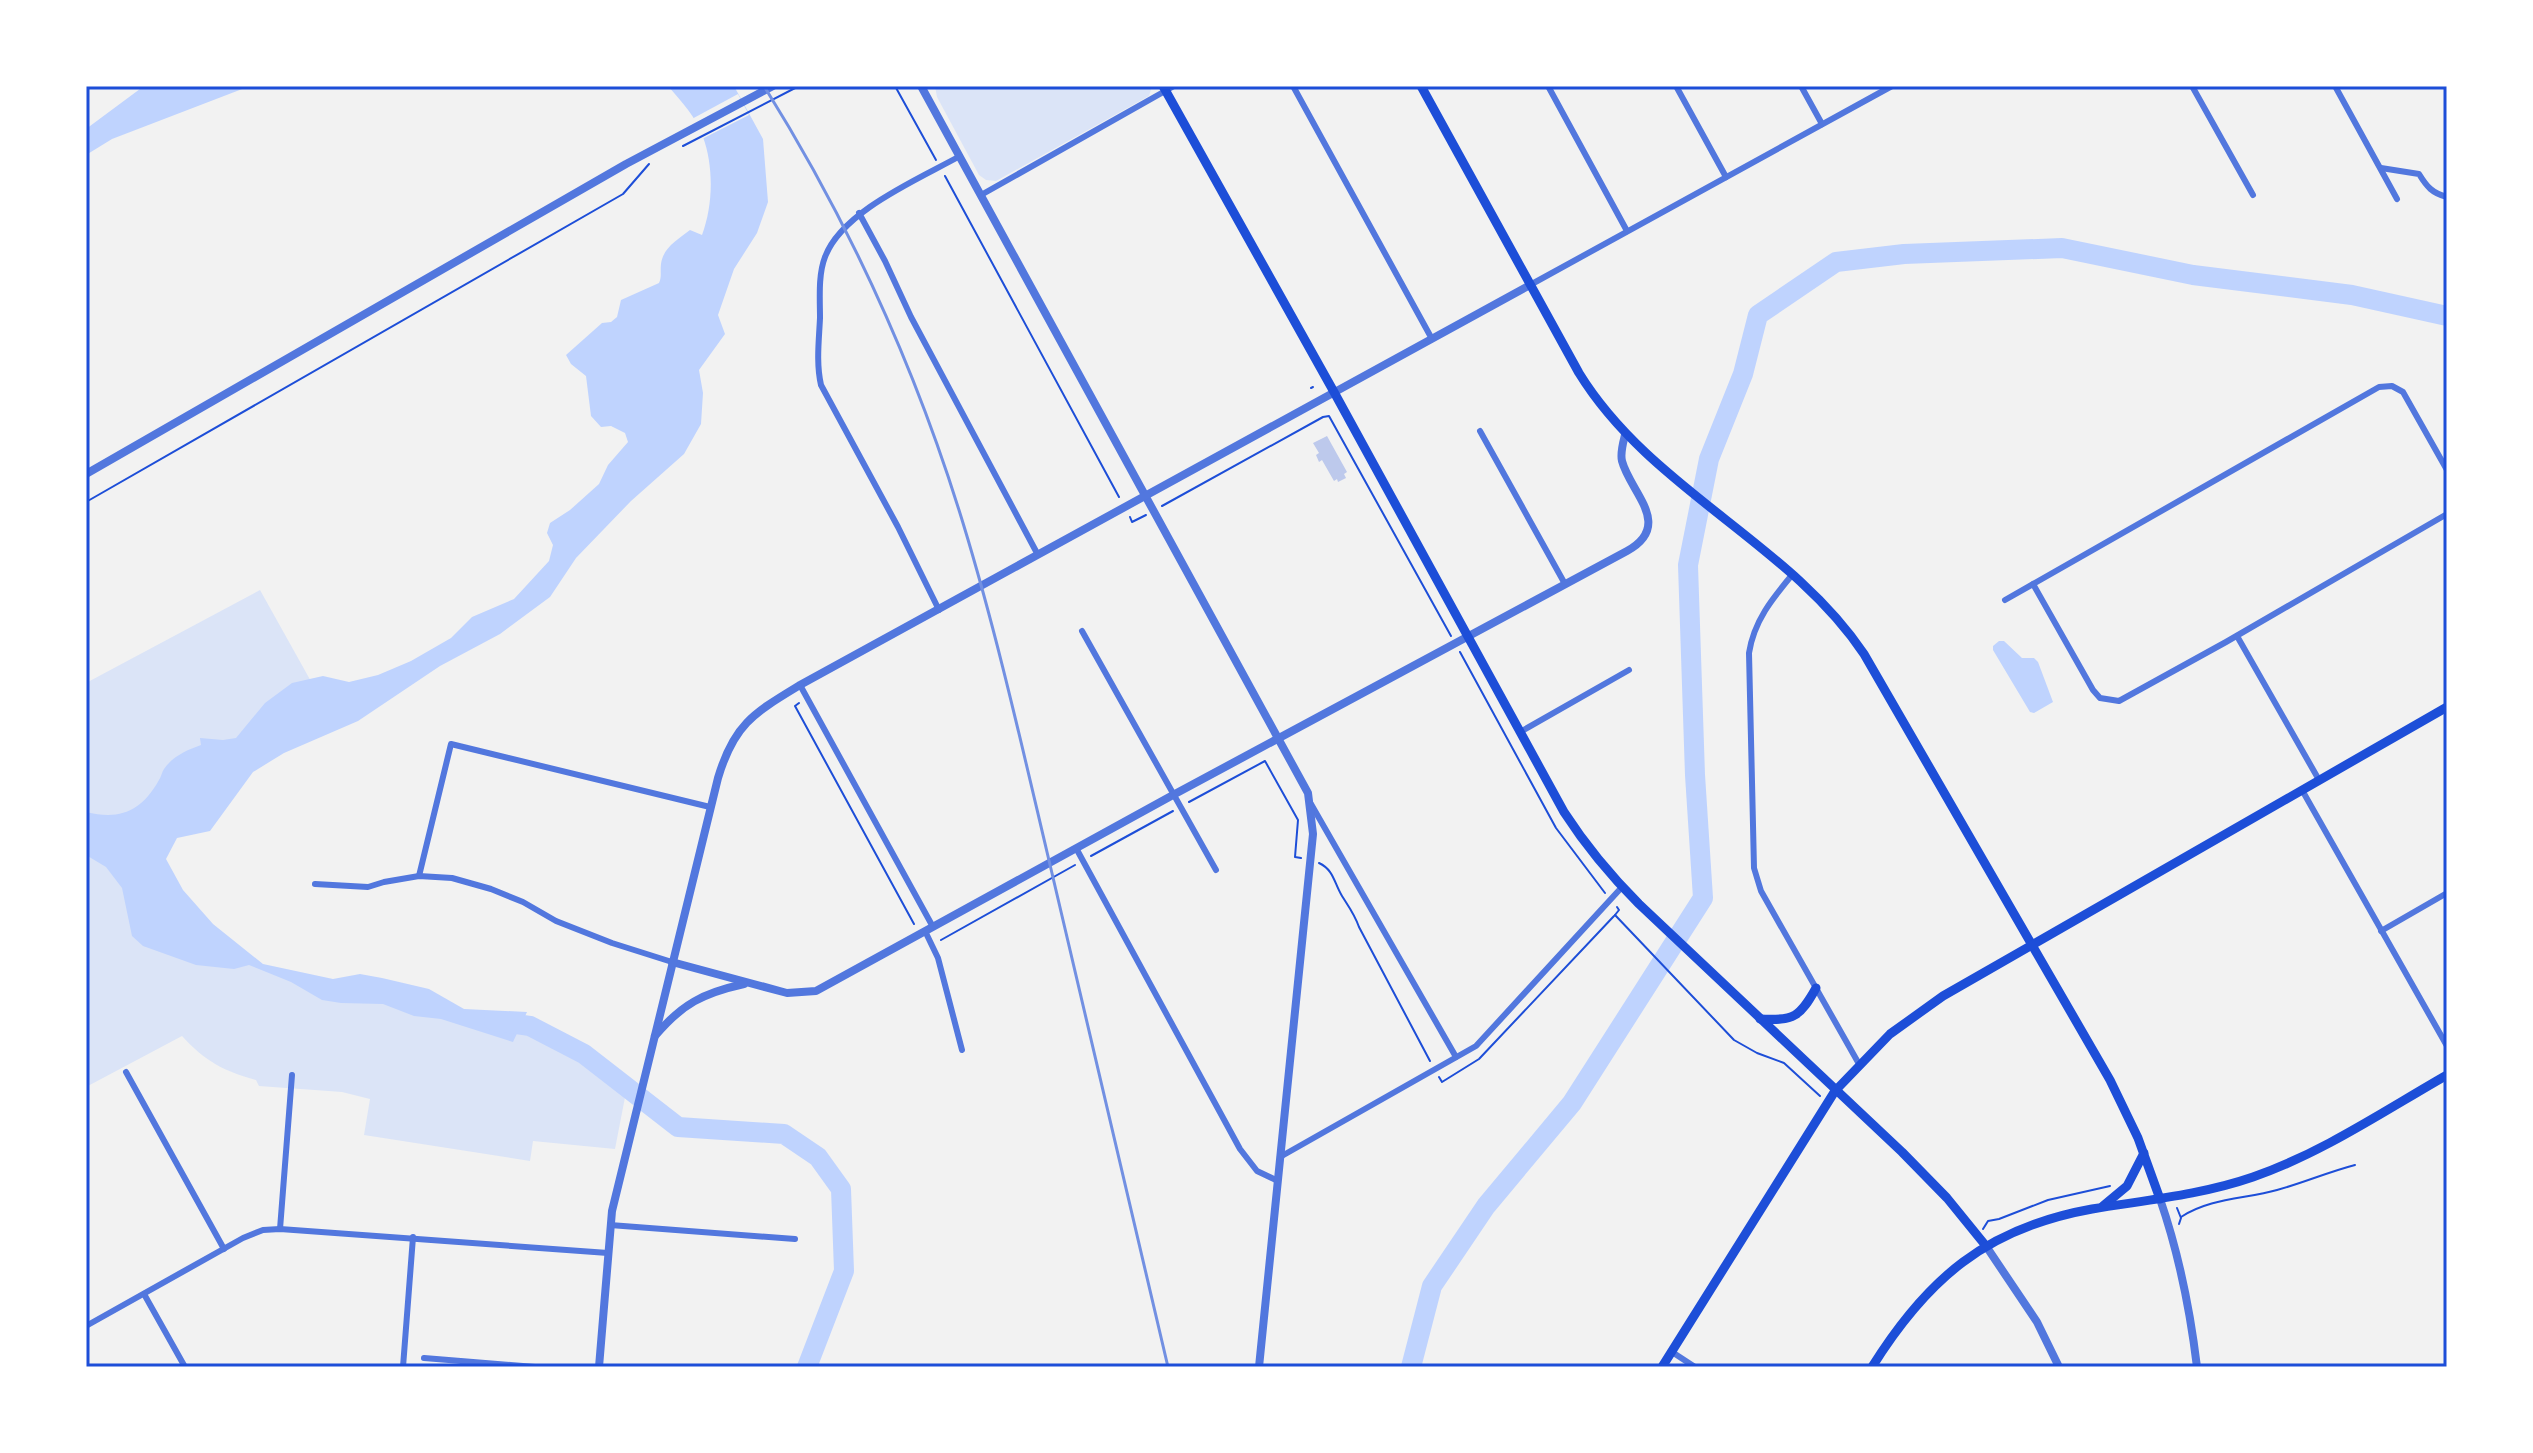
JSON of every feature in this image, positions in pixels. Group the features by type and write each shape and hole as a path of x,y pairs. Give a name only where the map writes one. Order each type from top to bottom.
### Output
{"main road":[{"path":"1421,86 1586,385 1625,435 1792,575 1842,624 1872,666 2110,1080 2144,1153 2160,1199"},
{"path":"1168,88 1467,637 1564,812 1584,842 1622,887 1902,1152 1947,1198 1986,1246"},
{"path":"1662,1367 1835,1091 1890,1034 1916,1014 2032,945 2447,707"},
{"path":"1760,1019 1793,1017 1805,1008 1816,988"},
{"path":"1872,1367 1894,1332 1927,1293 1986,1246 2040,1222 2215,1188 2290,1162 2447,1075"},
{"path":"2100,1208 2127,1186 2144,1153"}],"street":[{"path":"86,474 645,155 745,108 773,86"},
{"path":"921,86 1303,782 1310,801 1456,1057"},
{"path":"1293,86 1432,339"},
{"path":"1548,86 1627,231"},
{"path":"1676,86 1726,177"},
{"path":"1801,86 1822,124"},
{"path":"599,1367 612,1211 643,1075 726,752 757,711 1892,86"},
{"path":"2192,86 2253,195"},
{"path":"2335,86 2397,199"},
{"path":"981,195 1168,88"},
{"path":"939,610 821,385 820,309 824,260 829,248 859,213 960,156"},
{"path":"2381,168 2419,174 2428,188 2447,197"},
{"path":"859,213 1038,555"},
{"path":"2005,600 2375,388 2392,386 2403,392 2447,470"},
{"path":"1480,431 1565,584"},
{"path":"315,884 368,887 419,876 452,878 523,902 556,921 612,943 672,962 787,993 816,991 1634,548 1645,532 1648,520 1646,507 1622,461 1625,435"},
{"path":"2033,584 2093,690 2104,700 2119,701 2447,514"},
{"path":"1792,575 1760,617 1749,653 1754,868 1761,891 1859,1064"},
{"path":"1082,631 1216,870"},
{"path":"2237,636 2319,780"},
{"path":"1520,732 1629,670"},
{"path":"800,685 932,944 940,963 962,1050"},
{"path":"419,876 451,744 710,807"},
{"path":"2302,790 2447,1046"},
{"path":"1259,1367 1313,834 1310,801"},
{"path":"1076,848 1240,1149 1257,1171 1278,1181"},
{"path":"1280,1157 1480,1042 1622,887"},
{"path":"2381,931 2447,893"},
{"path":"653,1039 671,1017 696,999 714,990 749,983"},
{"path":"126,1072 224,1249"},
{"path":"280,1229 292,1075"},
{"path":"2160,1199 2177,1248 2197,1367"},
{"path":"610,1225 795,1239"},
{"path":"87,1324 256,1232 280,1229 608,1253"},
{"path":"403,1367 413,1237"},
{"path":"1986,1246 2037,1322 2059,1367"},
{"path":"144,1294 185,1367"},
{"path":"1672,1352 1695,1367"},
{"path":"424,1358 535,1367"}],"path":[{"path":"677,149 745,108 799,86"},
{"path":"895,86 1125,507"},
{"path":"86,502 623,194 650,163"},
{"path":"1174,499 1329,416 1447,629"},
{"path":"1455,643 1556,828 1601,888"},
{"path":"808,699 795,706 926,931"},
{"path":"932,944 1265,761 1298,820 1295,857 1324,864 1334,877 1435,1070"},
{"path":"1442,1082 1479,1059 1615,915 1740,1044 1784,1063 1829,1101"},
{"path":"2173,1197 2181,1218 2206,1205 2280,1190 2355,1165"},
{"path":"1977,1235 1988,1221 2035,1204 2103,1189 2119,1181 2127,1186"}],"shaded area":[{"path":"935,86 1152,86 1149,96 996,181 979,175 937,97"},
{"path":"260,590 327,710 129,846 201,943 326,988 530,1026 584,1054 627,1087 615,1149 533,1141 530,1161 364,1135 370,1099 342,1092 259,1086 256,1080 224,1069 207,1059 182,1036 86,1087 86,683"}],"water":[{"path":"144,86 250,86 112,139 86,155 86,129"},
{"path":"668,86 734,86 763,139 768,202 757,233 734,269 718,315 725,334 699,370 703,393 701,424 684,454 631,501 576,558 550,597 500,634 440,666 358,721 284,753 253,772 210,831 177,838 166,859 183,890 213,924 263,964 333,979 360,974 382,978 429,989 464,1009 527,1012 513,1042 441,1019 414,1016 383,1004 322,1000 291,982 249,965 234,969 196,965 143,946 132,936 122,888 106,867 86,855 86,812 119,814 137,806 152,791 172,760 201,745 200,738 236,738 265,703 292,683 323,676 349,682 378,675 411,661 451,638 472,617 514,599 549,561 553,545 547,533 550,523 599,484 608,465 628,442 625,433 611,426 601,427 591,416 586,376 571,364 566,355 602,323 611,322 617,317 621,300 659,283 662,258 676,241 690,230 702,235 711,186 707,149 693,116"},
{"path":"1999,641 2004,641 2022,658 2034,658 2038,662 2053,702 2034,713 2030,712 1993,650"}],"pier":[{"path":"738,94 749,115 700,140 690,120"}],"building":[{"path":"1327,436 1347,472 1344,474 1346,478 1338,482 1337,479 1334,481 1322,460 1319,462 1316,455 1319,453 1313,443"}],"waterway":[{"path":"1411,1367 1432,1286 1486,1206 1572,1103 1703,898 1695,775 1688,565 1709,459 1743,374 1758,315 1836,262 1904,254 2062,248 2193,275 2352,295 2447,316"},
{"path":"494,1021 530,1026 584,1054 678,1127 784,1134 818,1157 841,1189 844,1271 807,1367"}],"railway":[{"path":"764,86 824,190 878,298 924,409 963,523 1018,728 1168,1367"}]}
